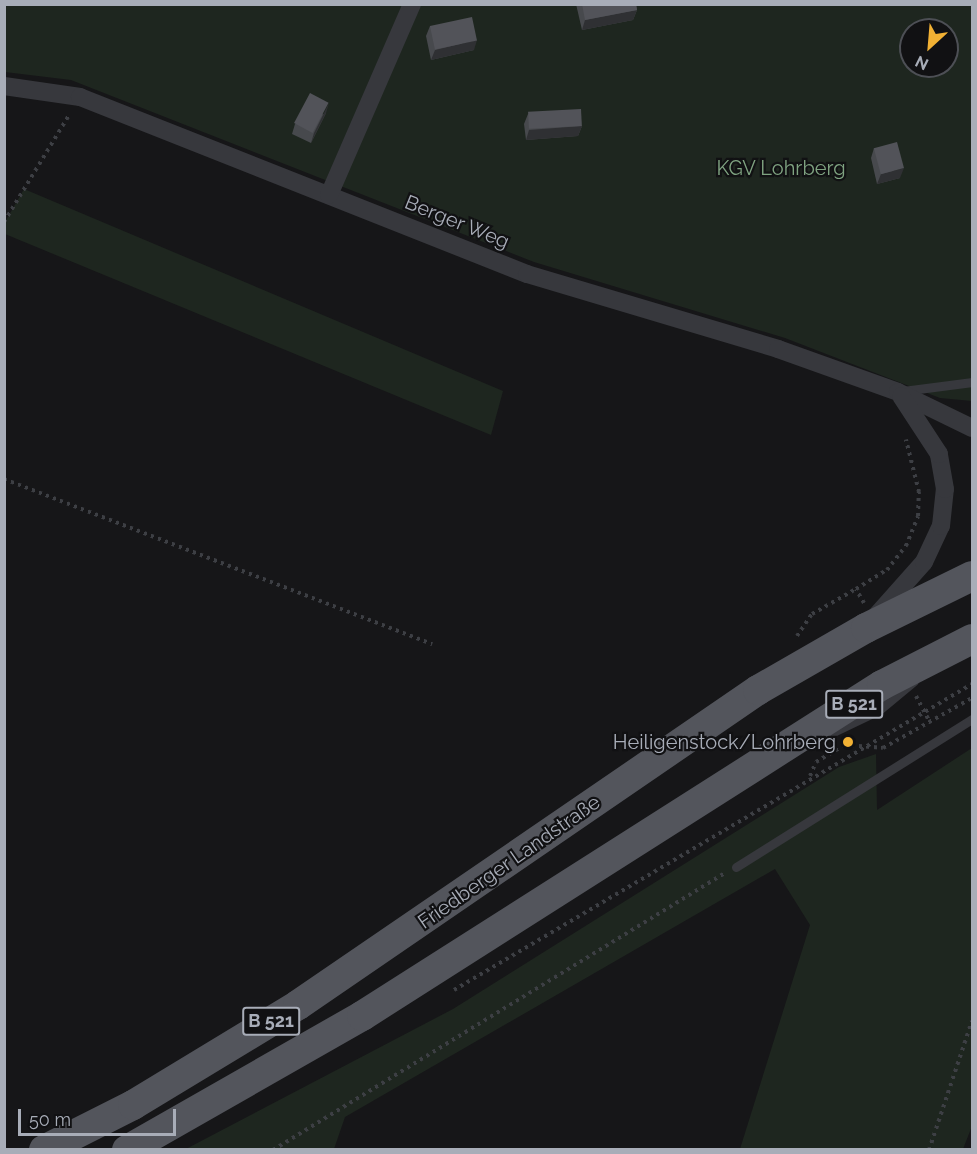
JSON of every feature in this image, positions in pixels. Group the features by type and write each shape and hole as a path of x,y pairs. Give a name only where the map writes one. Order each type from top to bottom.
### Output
{"main road":[{"name":"Friedberger Landstraße","path":"44,1149 133,1105 298,1005 698,728 866,628 972,576"},
{"name":"B 521","path":"127,1149 362,1016 775,757 882,686 972,639"}],"street":[{"path":"329,195 412,4"},
{"name":"Berger Weg","path":"4,86 80,97 527,274 898,392 972,428"},
{"path":"866,628 924,562 941,525 945,489 939,454 898,392"}],"lane":[{"path":"898,392 972,382"},
{"path":"736,867 972,718"}],"path":[{"path":"4,222 80,97"},
{"path":"862,586 887,570 906,546 918,516 920,492 907,449"},
{"path":"4,478 432,644"},
{"path":"797,636 812,614 856,589"},
{"path":"447,994 810,776 972,684"},
{"path":"810,776 816,762 844,745 867,744 883,748 972,698"},
{"path":"273,1149 736,867"},
{"path":"929,1149 972,1021"}],"green space":[{"name":"KGV Lohrberg","path":"5,5 972,5 972,401 940,398 785,338 534,262 71,80 5,72"},
{"path":"24,189 503,391 491,435 5,234 5,222"},
{"path":"972,748 972,1126 963,1149 740,1149 810,925 775,869 345,1117 334,1149 184,1150 453,1009 839,767 876,754 877,810"}],"building":[{"path":"582,4 636,4 637,10 585,20"},
{"path":"472,17 477,40 435,49 430,26"},
{"path":"310,93 329,103 313,133 294,123"},
{"path":"581,109 582,126 529,129 528,112"},
{"path":"897,142 904,168 881,174 874,148"}],"place":[{"name":"Heiligenstock/Lohrberg","path":"848,742"}]}
